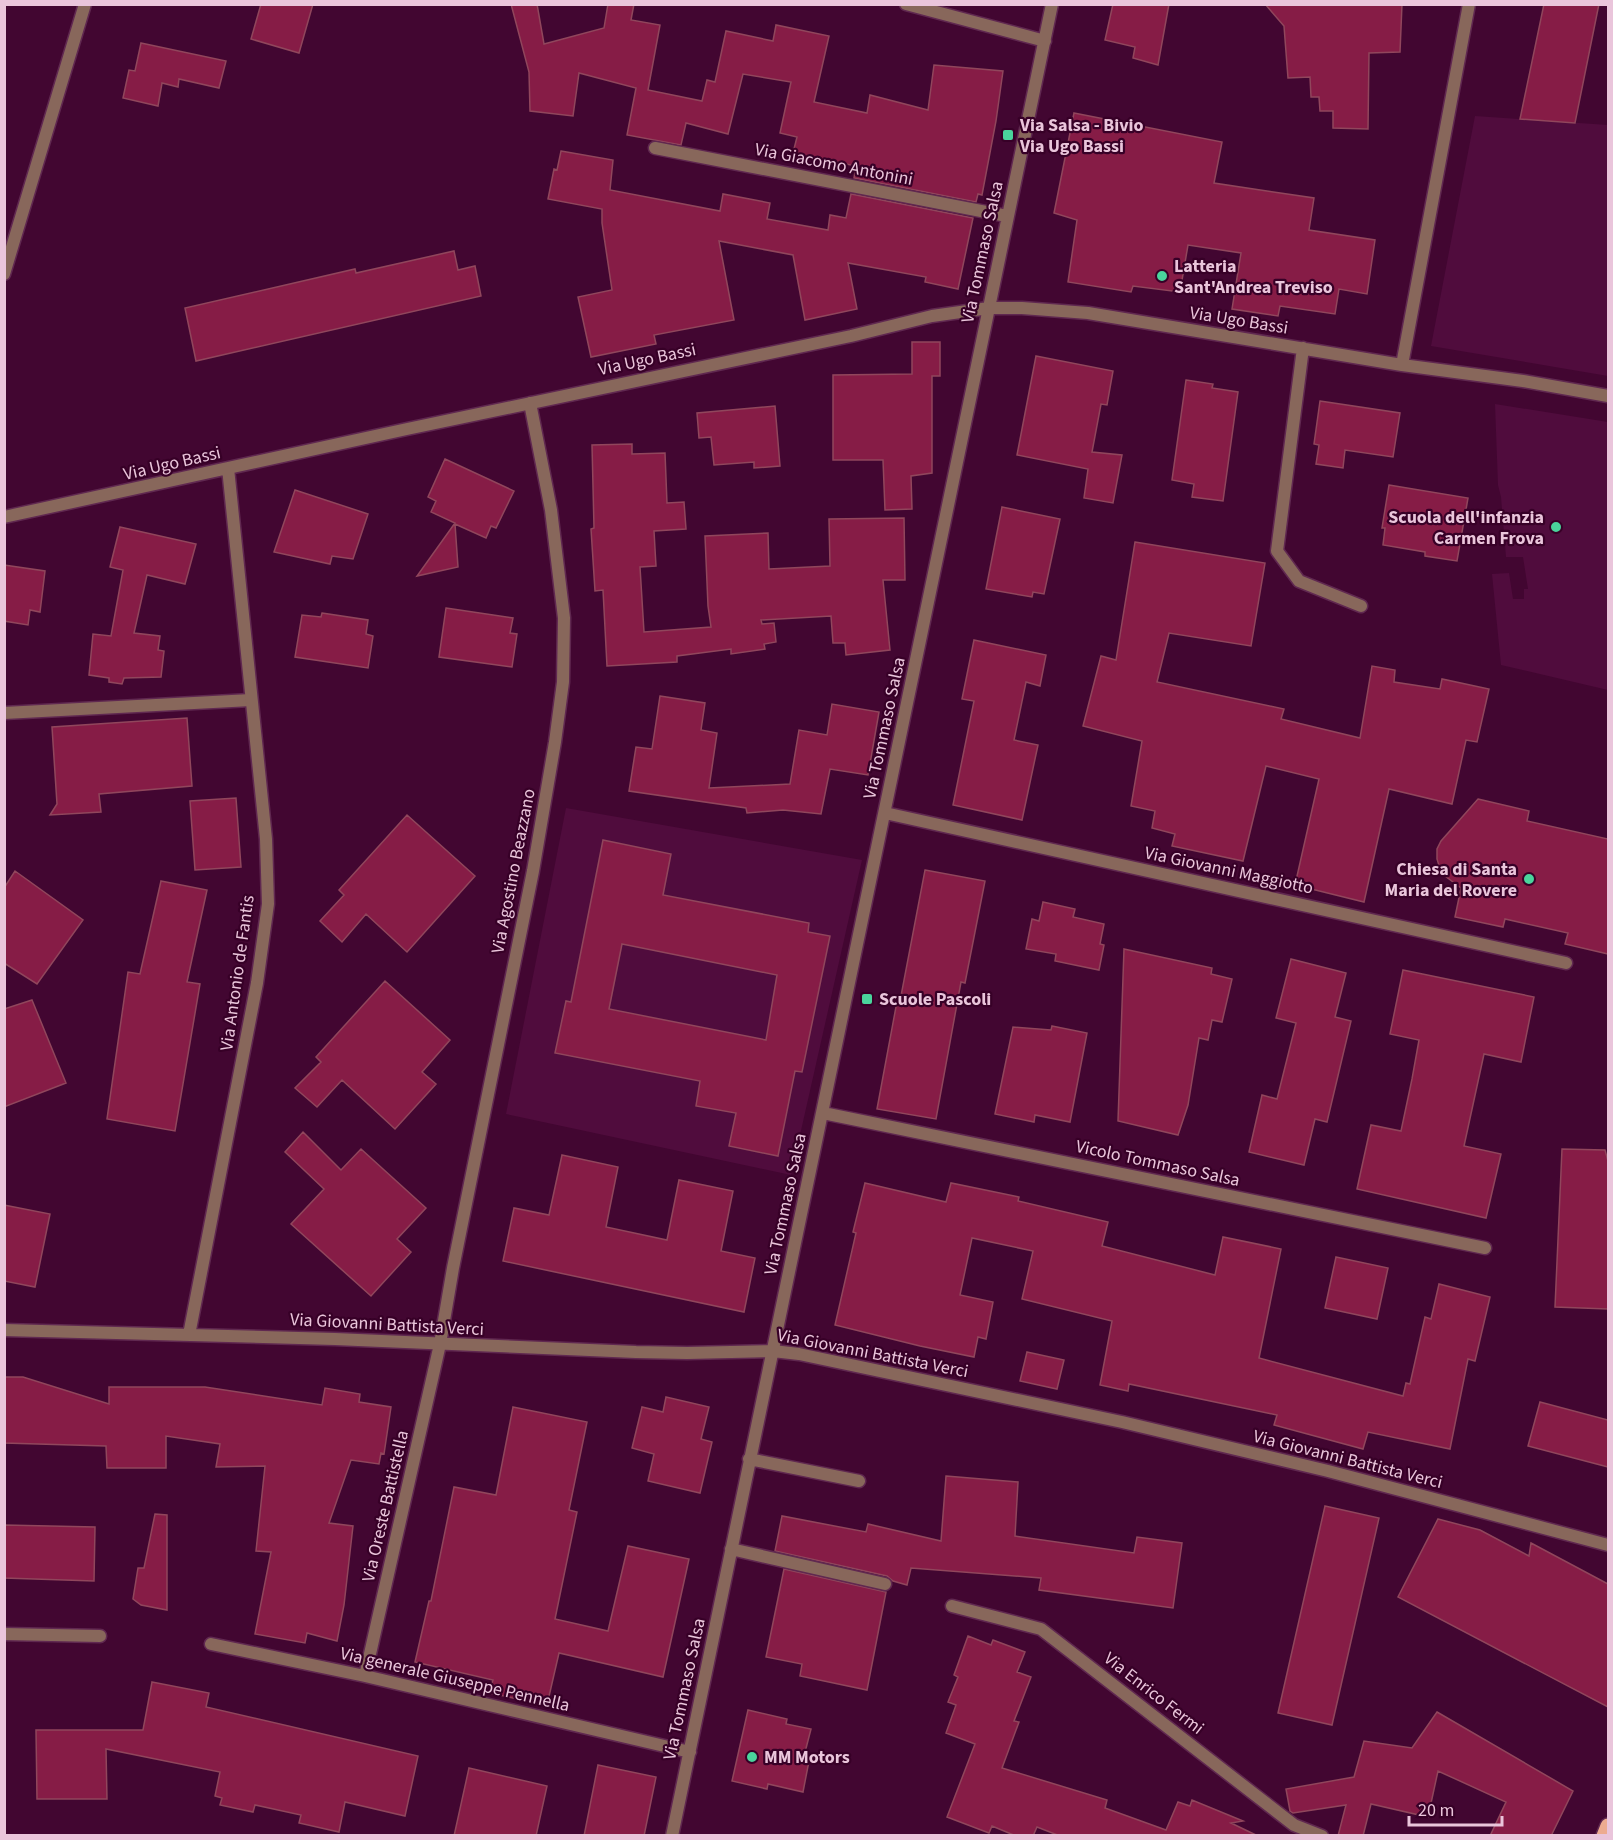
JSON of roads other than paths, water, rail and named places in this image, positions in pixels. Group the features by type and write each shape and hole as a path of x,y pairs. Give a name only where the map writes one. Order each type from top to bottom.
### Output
{"main road":[{"path":"1604,1836 1608,1826"}],"street":[{"path":"4,274 85,4"},
{"path":"906,4 1045,41"},
{"name":"Via Tommaso Salsa","path":"672,1836 1052,4"},
{"path":"1402,365 1469,4"},
{"name":"Via Giacomo Antonini","path":"655,148 1007,216"},
{"name":"Via Ugo Bassi","path":"4,517 851,336 932,316 989,308 1088,313 1402,365 1608,396"},
{"name":"Via Ugo Bassi","path":"1303,348 1277,551 1299,581 1361,606"},
{"name":"Via Agostino Beazzano","path":"440,1344 453,1268 533,871 554,753 563,682 564,618 559,564 547,487 530,403"},
{"name":"Via Antonio de Fantis","path":"189,1335 257,983 268,904 266,839 228,468"},
{"path":"4,713 251,700"},
{"name":"Via Giovanni Maggiotto","path":"885,813 1566,963"},
{"name":"Vicolo Tommaso Salsa","path":"823,1113 1485,1248"},
{"name":"Via Giovanni Battista Verci","path":"4,1330 687,1353 772,1351 799,1354 1122,1422 1328,1471 1608,1545"},
{"name":"Via Oreste Battistella","path":"365,1676 440,1344"},
{"path":"749,1459 859,1481"},
{"path":"731,1549 885,1584"},
{"name":"Via Enrico Fermi","path":"952,1606 1041,1629 1294,1825 1322,1836"},
{"path":"4,1634 100,1636"},
{"name":"Via generale Giuseppe Pennella","path":"211,1644 365,1676 690,1752"}],"place":[{"name":"Via Salsa - Bivio Via Ugo Bassi","path":"1008,135"},
{"name":"Latteria Sant'Andrea Treviso","path":"1162,276"},
{"name":"Scuola dell'infanzia Carmen Frova","path":"1556,527"},
{"name":"Chiesa di Santa Maria del Rovere","path":"1529,879"},
{"name":"Scuole Pascoli","path":"867,999"},
{"name":"MM Motors","path":"752,1757"}]}
